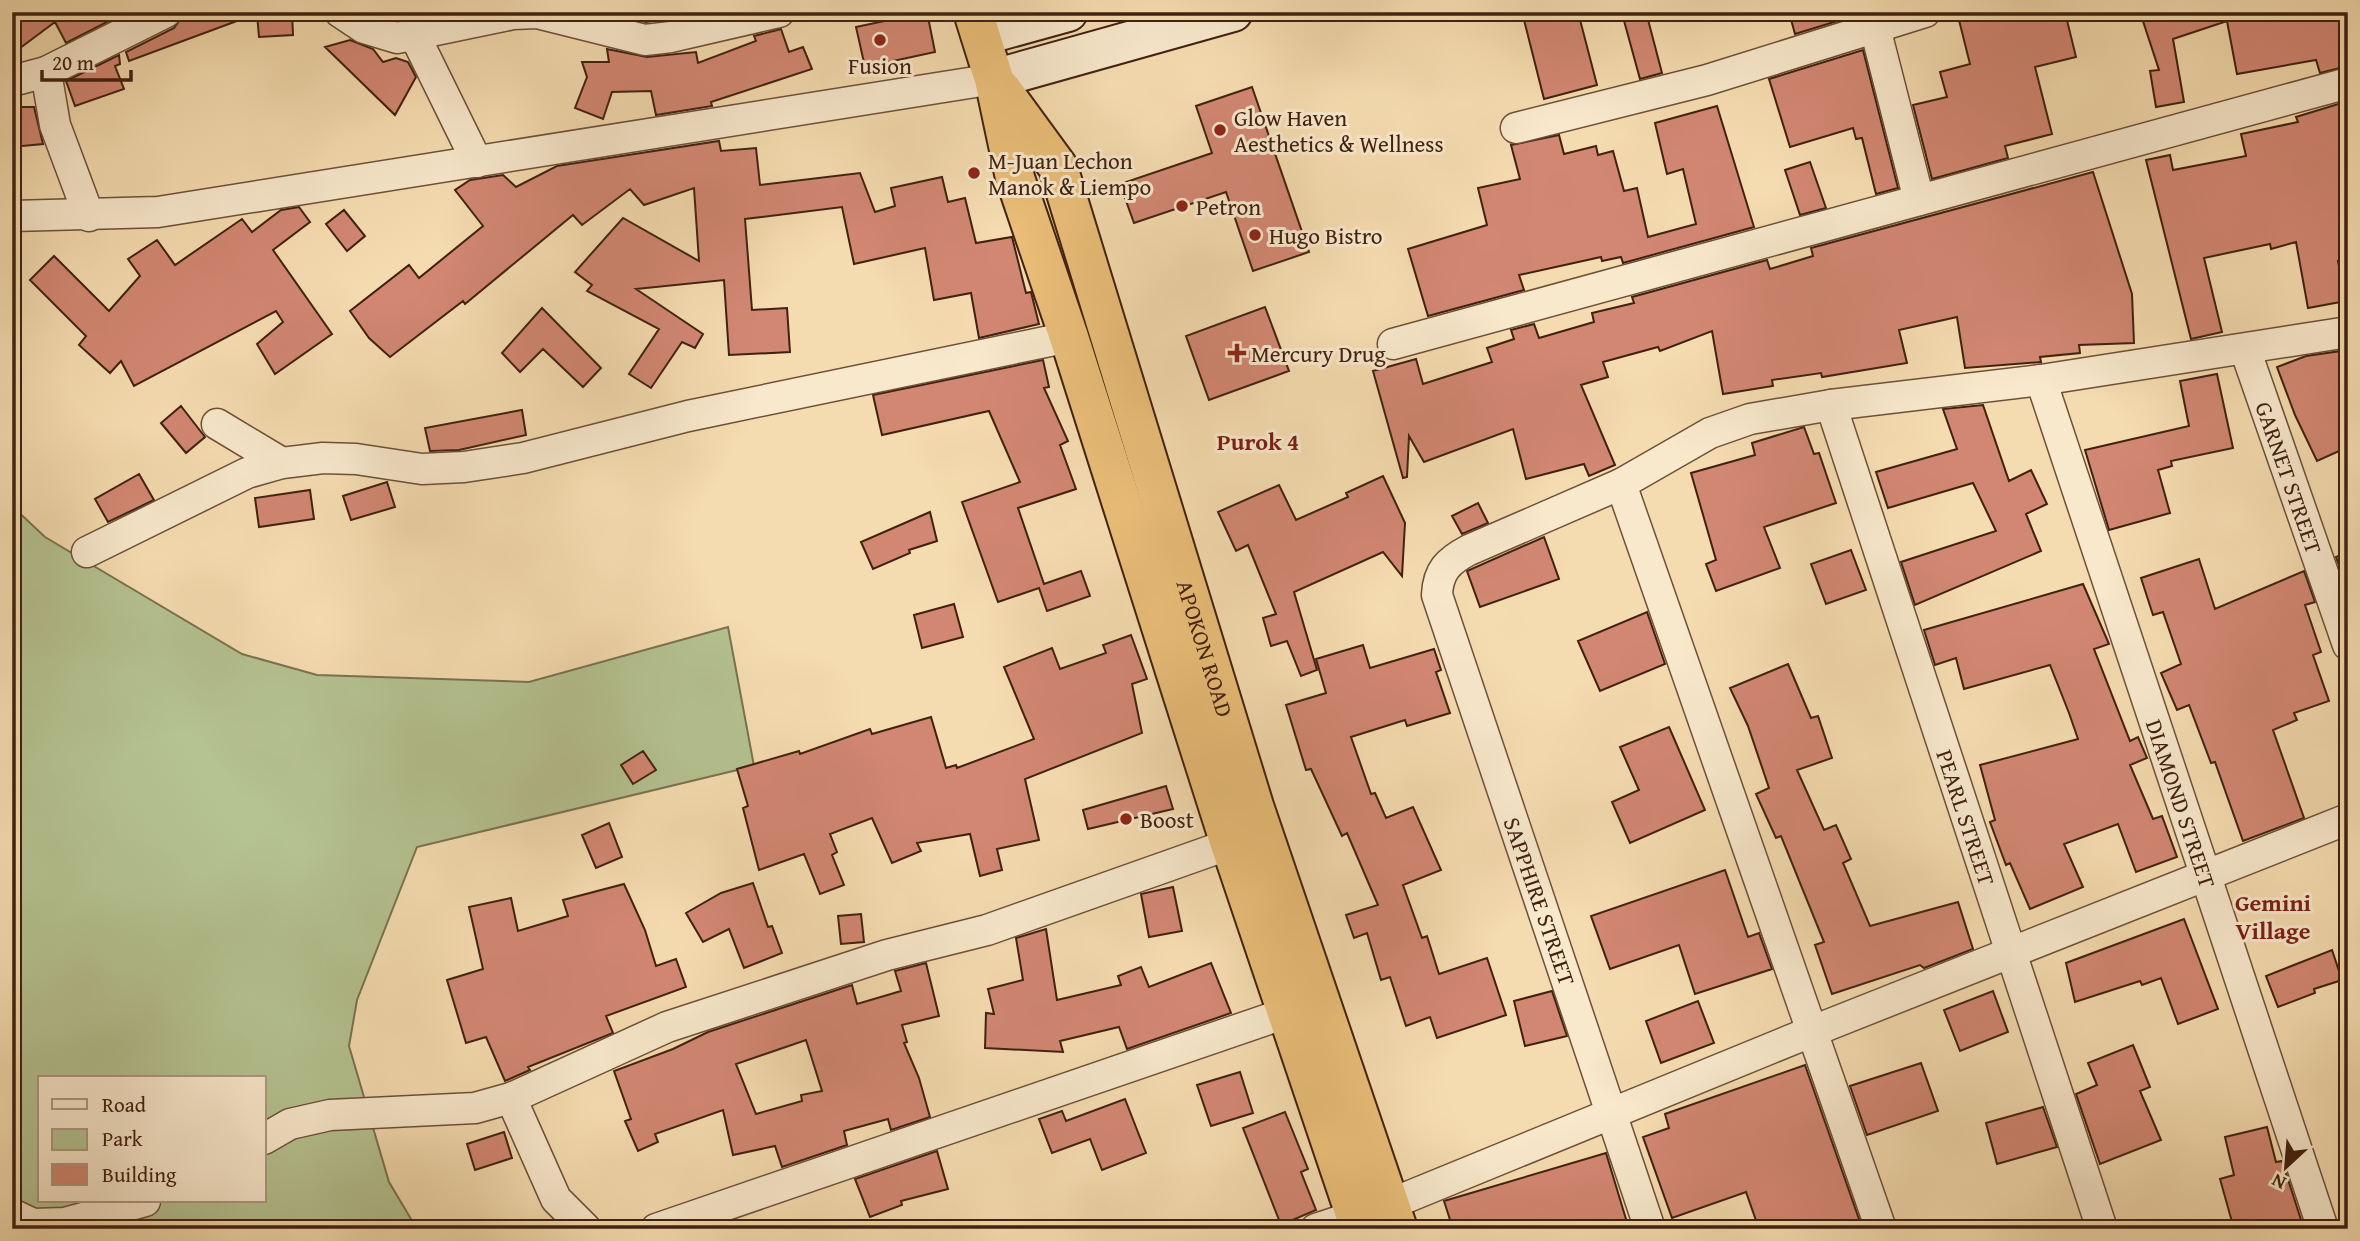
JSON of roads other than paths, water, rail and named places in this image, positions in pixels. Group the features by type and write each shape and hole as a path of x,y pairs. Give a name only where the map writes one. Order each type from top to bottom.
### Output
{"highway":[{"name":"APOKON ROAD","path":"977,24 994,79 1014,178 1069,337 1230,844 1289,1012 1375,1220"},
{"name":"APOKON ROAD","path":"994,79 1058,167 1254,806 1375,1220"}],"main road":[{"path":"977,24 1068,12"},
{"path":"994,79 1233,12"}],"street":[{"path":"12,81 46,72 166,12"},
{"path":"340,12 381,35 415,36 513,14 537,13 645,40 671,37 779,12"},
{"path":"1516,128 1707,80 1873,20 1926,12"},
{"path":"1873,20 1919,200"},
{"path":"415,36 477,162"},
{"path":"46,72 55,125 89,216"},
{"path":"13,216 158,212 994,79"},
{"path":"1393,344 2348,83"},
{"path":"1881,1229 1621,484 1710,433 1750,419 1831,405 2041,380 2348,332"},
{"path":"87,552 247,473 282,463 356,459 422,469 464,467 523,458 676,419 1069,337"},
{"name":"GARNET STREET","path":"2245,349 2348,645"},
{"name":"DIAMOND STREET","path":"2041,380 2323,1229"},
{"name":"PEARL STREET","path":"1831,405 2102,1229"},
{"path":"217,424 282,463"},
{"name":"SAPPHIRE STREET","path":"1621,484 1469,550 1447,563 1441,573 1437,595 1650,1229"},
{"path":"1316,1229 1375,1220 1611,1112 2348,819"},
{"path":"266,1138 290,1124 330,1115 475,1108 510,1098 667,1027 887,955 987,929 1230,844"},
{"path":"656,1229 1289,1012"},
{"path":"510,1098 556,1199 586,1229"},
{"path":"12,1214 33,1224 65,1223 141,1202"}],"place":[{"name":"Fusion","path":"880,40"},
{"name":"Glow Haven Aesthetics & Wellness","path":"1220,130"},
{"name":"M-Juan Lechon Manok & Liempo","path":"974,173"},
{"name":"Petron","path":"1182,206"},
{"name":"Hugo Bistro","path":"1255,235"},
{"name":"Mercury Drug","path":"1237,353"},
{"name":"Boost","path":"1126,819"}],"district":[{"name":"Purok 4","path":"1258,441"},
{"name":"Gemini Village","path":"2273,916"}]}
